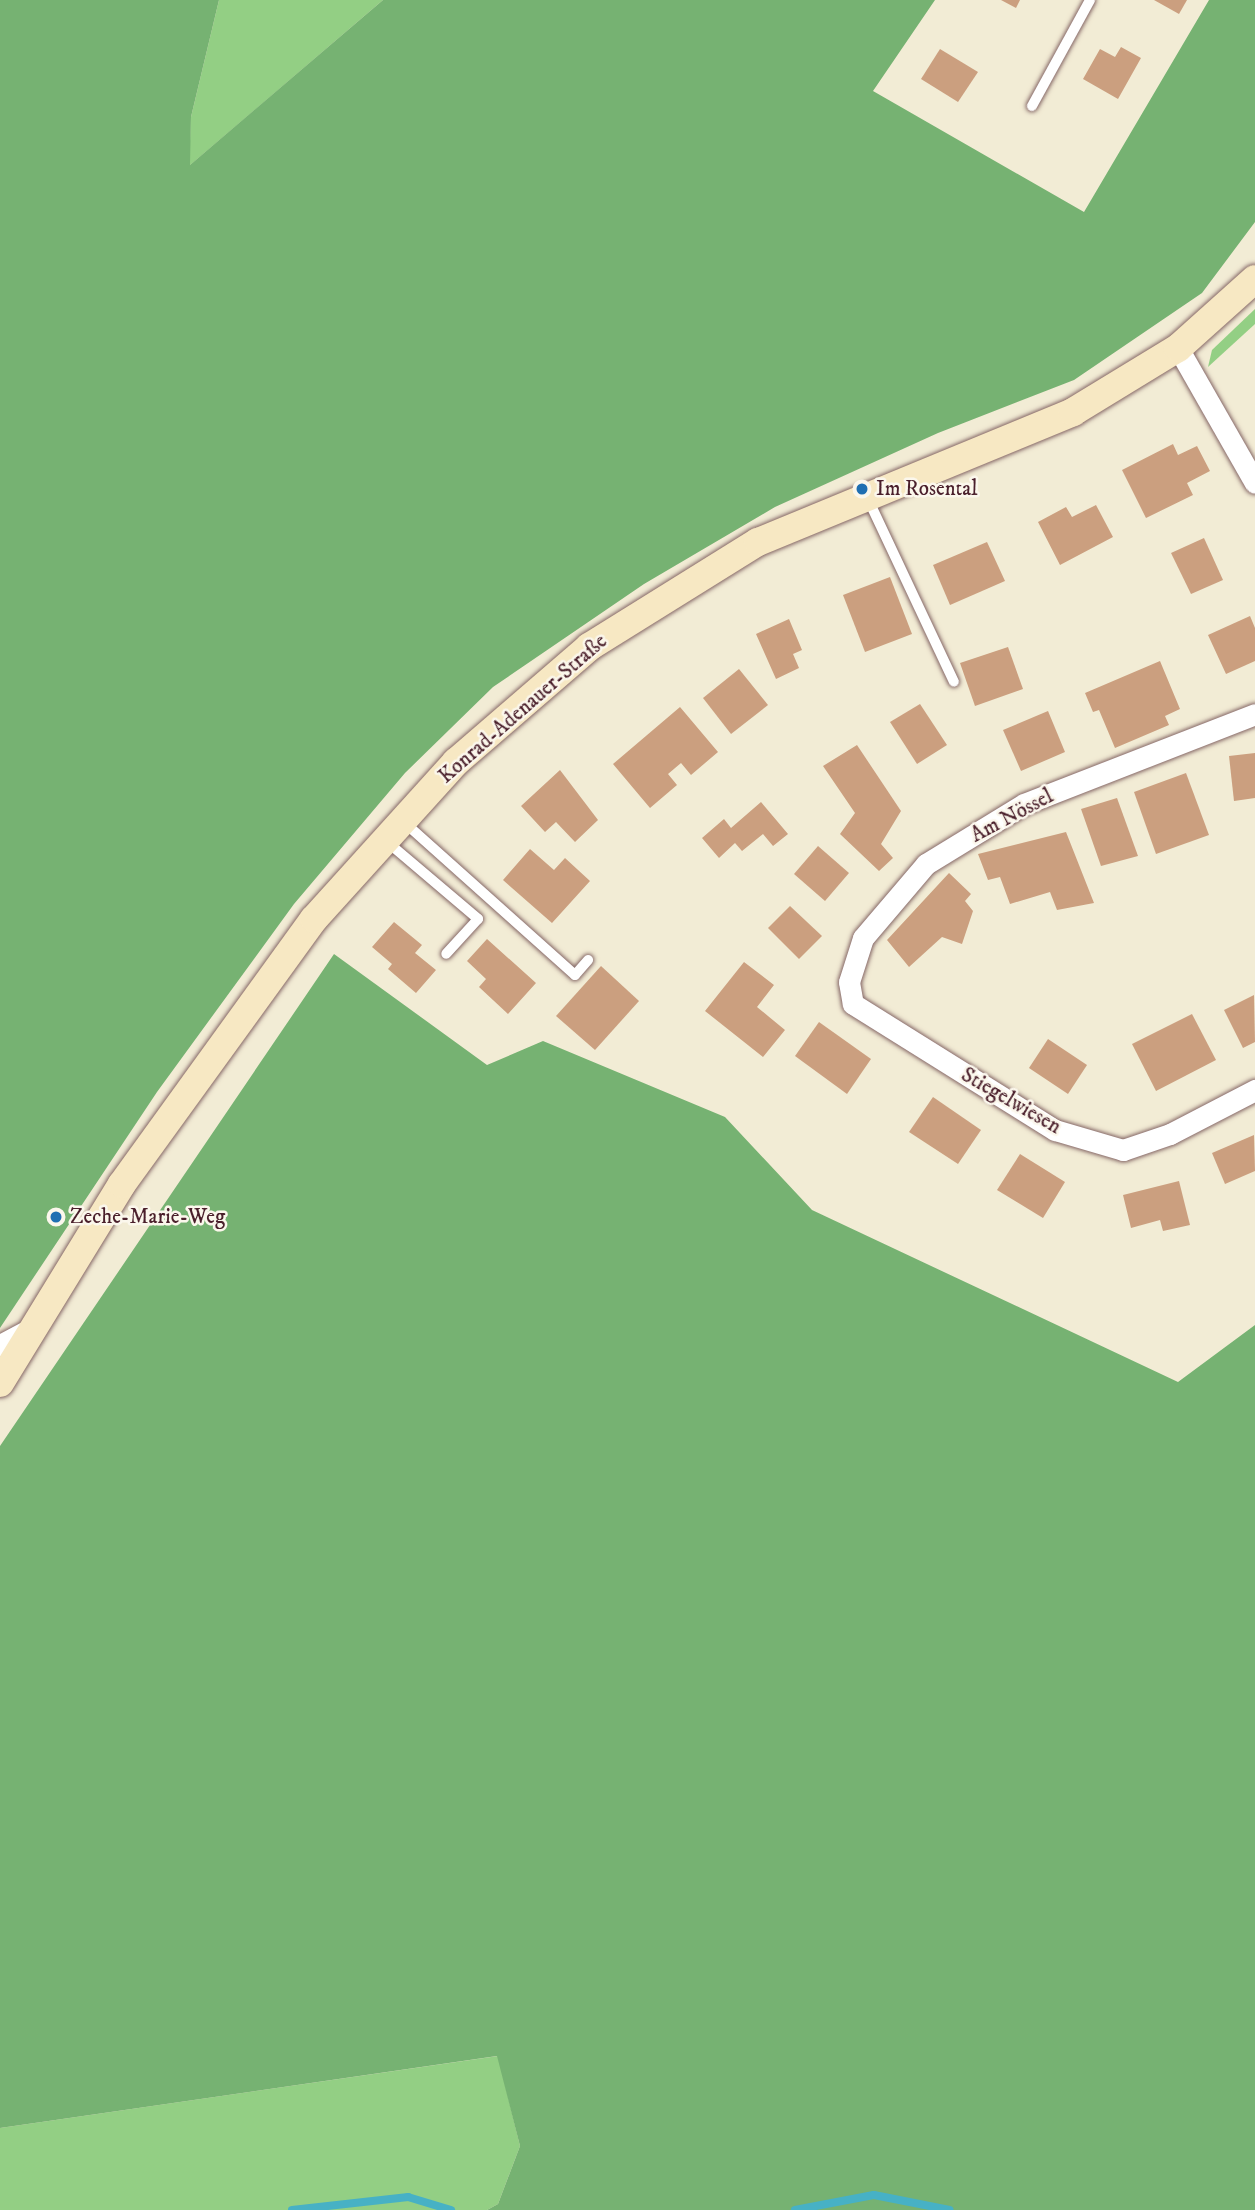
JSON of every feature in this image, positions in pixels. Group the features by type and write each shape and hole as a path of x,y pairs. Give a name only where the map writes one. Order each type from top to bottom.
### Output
{"main road":[{"name":"Konrad-Adenauer-Straße","path":"0,1383 122,1184 314,919 456,762 589,647 758,542 1073,412 1178,348 1255,279"}],"street":[{"path":"1178,348 1255,483"},
{"name":"Am Nössel","path":"853,1004 849,982 863,938 926,864 1024,804 1255,714"},
{"name":"Stiegelwiesen","path":"853,1004 1055,1130 1123,1150 1170,1134 1255,1090"},
{"path":"0,1345 37,1325"}],"lane":[{"path":"1032,106 1090,0"},
{"path":"867,496 954,681"},
{"path":"394,830 478,919 446,954"},
{"path":"394,830 575,975 588,960"}],"green space":[{"path":"0,0 219,0 191,117 190,165 383,0 935,0 873,91 1084,212 1209,0 1255,0 1255,222 1202,293 1074,380 938,433 775,507 644,584 493,687 405,773 294,904 157,1092 0,1328"},
{"path":"219,0 383,0 189,166 191,117"},
{"path":"1255,309 1255,324 1208,367 1212,350"},
{"path":"334,954 487,1065 543,1041 725,1117 812,1210 1178,1382 1255,1325 1255,2210 487,2210 498,2204 520,2146 497,2056 0,2128 0,1446"},
{"path":"498,2056 520,2146 498,2204 487,2210 0,2210 0,2128"}],"building":[{"path":"1001,0 1020,0 1016,8"},
{"path":"1154,0 1187,0 1179,14"},
{"path":"1121,47 1141,58 1118,99 1083,79 1100,49 1115,57"},
{"path":"940,49 978,72 958,102 921,79"},
{"path":"1173,444 1178,455 1197,446 1210,471 1187,483 1193,495 1146,518 1122,470"},
{"path":"1096,505 1113,537 1060,565 1038,522 1066,507 1072,517"},
{"path":"1204,538 1223,580 1191,594 1171,553"},
{"path":"987,542 1005,581 950,605 933,565"},
{"path":"890,577 912,634 865,652 843,595"},
{"path":"1250,616 1255,628 1255,661 1226,674 1208,635"},
{"path":"789,619 802,650 793,654 799,668 776,679 756,634"},
{"path":"1008,647 1023,689 975,706 960,663"},
{"path":"1160,661 1180,709 1165,716 1169,725 1115,748 1099,710 1093,712 1085,693"},
{"path":"739,669 768,705 731,734 703,698"},
{"path":"920,704 947,745 917,764 890,722"},
{"path":"680,707 718,752 691,775 681,763 668,774 677,785 650,808 613,764"},
{"path":"1048,711 1065,752 1021,771 1003,730"},
{"path":"857,745 901,811 881,844 893,858 879,871 840,834 855,813 823,766"},
{"path":"1255,753 1255,798 1234,801 1229,756"},
{"path":"560,770 598,820 575,842 556,822 545,832 521,806"},
{"path":"1186,773 1209,835 1156,854 1134,792"},
{"path":"1117,798 1138,856 1101,866 1081,809"},
{"path":"761,802 788,834 773,846 763,834 742,851 735,843 719,858 702,838 724,819 731,828"},
{"path":"1066,832 1094,903 1057,910 1050,892 1010,904 1000,877 988,880 978,854"},
{"path":"818,846 849,873 825,901 794,874"},
{"path":"530,849 554,870 565,858 590,881 552,923 503,880"},
{"path":"949,873 971,894 965,901 973,911 962,944 942,937 909,967 887,940"},
{"path":"790,906 822,936 799,959 768,928"},
{"path":"394,922 422,945 415,953 436,970 416,993 388,969 392,964 372,947"},
{"path":"487,939 536,983 508,1014 479,987 486,979 467,961"},
{"path":"744,962 774,985 757,1007 785,1030 763,1057 705,1011"},
{"path":"601,966 639,1001 595,1050 556,1016"},
{"path":"1254,995 1255,1042 1243,1048 1224,1010"},
{"path":"1192,1014 1216,1060 1156,1091 1132,1044"},
{"path":"819,1022 871,1059 847,1094 795,1056"},
{"path":"1048,1039 1087,1065 1068,1094 1029,1068"},
{"path":"933,1097 981,1130 958,1164 909,1132"},
{"path":"1254,1135 1255,1171 1225,1184 1212,1153"},
{"path":"1020,1154 1065,1182 1043,1218 997,1190"},
{"path":"1179,1181 1190,1225 1163,1231 1160,1220 1131,1228 1123,1195"}],"waterway":[{"path":"795,2210 874,2195 950,2210"},
{"path":"292,2210 408,2197 451,2210"}],"place":[{"name":"Im Rosental","path":"862,489"},
{"name":"Zeche-Marie-Weg","path":"56,1217"}]}
